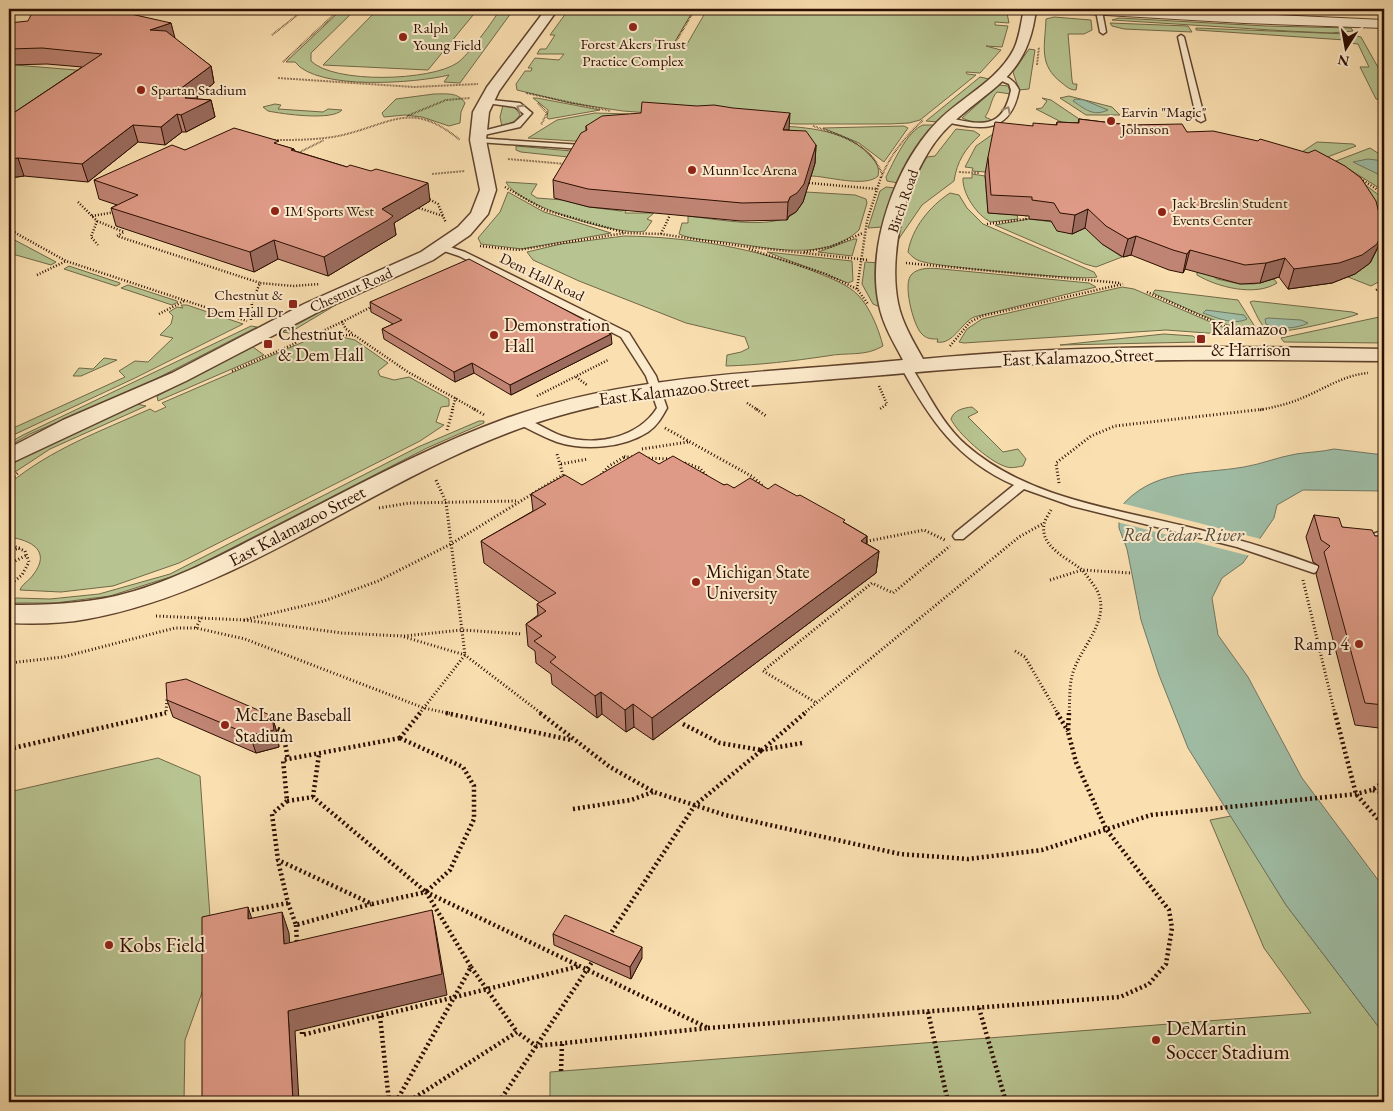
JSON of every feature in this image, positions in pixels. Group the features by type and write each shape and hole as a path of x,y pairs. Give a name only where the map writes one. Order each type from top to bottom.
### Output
{"street":[{"name":"Chestnut Road","path":"9,457 34,442 179,377 311,308 411,263 441,247 472,222 487,198 488,182 473,135 479,122 479,99 497,85 552,9"},
{"path":"1070,9 1379,23"},
{"path":"1366,9 1379,23 1384,40"},
{"name":"Birch Road","path":"911,366 895,325 887,297 887,262 894,217 908,177 925,146 949,120 1000,77 1020,53 1028,30 1030,11"},
{"name":"East Kalamazoo Street","path":"9,614 45,616 93,611 133,602 166,591 216,569 464,441 519,420 589,401 657,389 911,366 1126,354 1379,364"}],"lane":[{"path":"1099,11 1103,32"},
{"path":"1180,36 1201,120"},
{"path":"949,120 982,126 994,125 1000,122 1015,90 1012,83 1000,77"},
{"path":"473,135 516,125 528,113 517,105 479,99"},
{"path":"473,135 582,147"},
{"name":"Dem Hall Road","path":"441,247 462,254 625,335 657,389"},
{"path":"911,366 936,418 957,442 991,467 1023,484 1094,508 1271,553 1314,569"},
{"path":"519,420 552,436 574,442 599,443 630,436 645,428 659,415 662,408 657,389"},
{"path":"959,536 1023,484"},
{"path":"1370,553 1369,540 1384,534"}],"path":[{"path":"272,35 305,9"},
{"path":"284,62 340,9"},
{"path":"674,45 696,9"},
{"path":"278,78 414,87 497,85"},
{"path":"523,93 611,111"},
{"path":"291,156 327,138 390,118 406,116 446,100 479,99"},
{"path":"406,116 441,124 460,140 462,148"},
{"path":"813,126 856,142 867,149 879,162 882,175"},
{"path":"460,140 473,135"},
{"path":"267,139 327,138"},
{"path":"508,159 574,164"},
{"path":"465,164 469,179"},
{"path":"959,172 979,174"},
{"path":"1354,174 1384,194"},
{"path":"809,183 877,189"},
{"path":"504,186 545,210 626,233"},
{"path":"419,196 436,201 441,206 446,224 448,222"},
{"path":"78,202 98,221 124,232 117,236 260,283 293,286 328,283"},
{"path":"419,208 443,216"},
{"path":"92,216 118,212"},
{"path":"661,234 670,215"},
{"path":"987,224 1026,219 1026,216"},
{"path":"98,221 91,237 98,245"},
{"path":"12,231 66,261 251,323"},
{"path":"477,246 518,250 626,233 661,234 741,246 887,262 1122,284 982,316 970,322 949,347"},
{"path":"799,252 830,247 863,233"},
{"path":"741,246 826,274 857,289 869,305"},
{"path":"37,275 66,261"},
{"path":"251,323 252,302 260,283"},
{"path":"1376,290 1384,286"},
{"path":"1147,292 1233,330 1257,337"},
{"path":"311,337 374,305 370,299"},
{"path":"159,314 184,300"},
{"path":"342,322 346,329 354,335"},
{"path":"242,327 251,323"},
{"path":"531,399 608,360"},
{"path":"1056,463 1091,436 1115,426 1258,411 1300,399 1379,364"},
{"path":"576,376 590,386"},
{"path":"878,383 887,404 880,410"},
{"path":"447,430 456,397"},
{"path":"747,403 766,416"},
{"path":"664,428 753,477 773,492"},
{"path":"630,436 634,450"},
{"path":"634,450 689,442"},
{"path":"598,479 609,466 641,444"},
{"path":"561,464 597,457"},
{"path":"624,457 671,459 700,468 713,483"},
{"path":"400,738 466,655 446,502 435,478"},
{"path":"548,484 556,488"},
{"path":"756,492 764,487"},
{"path":"379,508 409,503 517,501"},
{"path":"604,942 695,806 762,750 815,702 1001,554 1033,526 1044,523 1045,535 1051,547 1082,570 1097,591 1101,609 1097,626 1079,656 1072,676 1068,732"},
{"path":"815,702 763,671 872,583 893,593 952,544 924,530 865,543 857,538"},
{"path":"9,544 21,547 27,555 29,562 26,568 9,585"},
{"path":"9,551 21,547"},
{"path":"9,564 27,555"},
{"path":"1299,563 1342,748 1356,794 1384,826"},
{"path":"1050,580 1082,570 1131,573"},
{"path":"196,628 202,618"},
{"path":"244,620 342,633 401,636 462,630 522,634"},
{"path":"9,664 63,657 175,628 196,628 245,639 424,708 574,740"},
{"path":"401,636 466,655 610,767 654,792 724,815 900,854 968,860 1042,850 1151,816 1196,809 1356,794 1372,790 1384,782"},
{"path":"426,892 471,967 517,1032 536,1046 708,1028 1120,997 1148,984 1166,964 1172,928 1169,910 1106,829 1076,762 1068,732 1025,657 1015,651"},
{"path":"9,749 166,713 167,699 176,697"},
{"path":"265,724 283,731 288,760"},
{"path":"683,724 691,730 735,748 762,750 802,743"},
{"path":"287,801 283,760 400,738 463,767 474,786 474,819 450,870 426,892 372,904 296,925"},
{"path":"313,797 319,754"},
{"path":"1372,790 1384,793"},
{"path":"573,809 631,800 654,792"},
{"path":"297,945 296,925 288,903 278,860 272,814 287,801 313,797 426,892 708,1028"},
{"path":"278,860 372,904"},
{"path":"245,912 288,903"},
{"path":"499,1102 592,962"},
{"path":"302,1025 302,1035 580,966"},
{"path":"396,1102 471,967"},
{"path":"979,1008 1006,1102"},
{"path":"928,1012 948,1102"},
{"path":"380,1016 389,1102"},
{"path":"408,1102 517,1032"},
{"path":"561,1071 562,1044"}],"shaded area":[{"path":"342,9 356,9 311,53 311,61 340,74 383,77 426,74 457,63 474,46 500,9 514,9 460,83 444,82 449,75 392,82 345,81 307,71 295,62 286,62"},
{"name":"Ralph Young Field","path":"378,9 478,9 428,70 323,65"},
{"path":"569,9 694,9 673,45 686,46 705,13 700,9 938,9 1007,13 1009,23 995,22 995,25 1008,26 1002,47 986,46 1001,50 980,73 966,72 967,74 976,75 920,120 909,123 889,124 796,124 623,111 570,103 517,90 516,84 525,71 531,71 532,68 528,68 535,58 559,60 564,54 537,54 540,49 546,49 555,35 550,35"},
{"path":"1054,17 1091,20 1092,30 1084,34 1068,34 1072,80 1073,84 1077,84 1076,90 1069,88 1054,76 1046,62 1044,46 1046,19"},
{"path":"1119,18 1266,26 1351,28 1353,31 1331,33 1287,31 1112,20"},
{"path":"1110,23 1188,26 1192,32 1124,29 1112,26"},
{"path":"1196,28 1347,34 1361,37 1384,78 1384,101 1376,99 1360,67 1369,67 1358,44 1348,43 1345,40 1196,30"},
{"path":"1029,49 1035,50 1029,89 1019,90 1013,72"},
{"path":"9,66 88,71 9,127"},
{"path":"980,77 989,79 938,122 926,121"},
{"path":"999,85 1008,86 1011,94 997,92 995,94 985,117 994,121 977,124 962,118"},
{"path":"434,94 452,94 462,99 465,103 461,112 460,123 449,126 422,117 405,115 384,117 382,113 396,99"},
{"path":"1069,96 1112,107 1120,115 1086,115 1060,98"},
{"path":"533,98 600,110 549,119 547,118 548,110"},
{"path":"1042,98 1051,100 1088,125 1067,125 1036,109 1042,108 1047,101"},
{"path":"275,104 281,105 278,109 323,112 328,109 342,110 328,115 307,116 268,111 263,107"},
{"path":"503,105 516,108 520,115 515,121 502,127 500,117"},
{"path":"595,113 629,114 589,142 528,138 557,120"},
{"path":"763,125 820,130 847,139 872,157 878,167 878,176 865,181 855,181 811,176 815,163"},
{"path":"923,125 934,125 911,154 898,183 887,181 886,177 906,140 917,128"},
{"path":"904,126 908,128 884,162 859,143 823,128"},
{"path":"956,129 974,131 980,135 962,156 954,181 922,205 898,240 902,218 916,176 927,157 935,156"},
{"path":"993,134 986,172 972,171 973,168 965,167 976,146"},
{"path":"1317,142 1353,144 1356,146 1325,158 1302,152"},
{"path":"516,146 582,152 578,158 521,152 516,150"},
{"path":"1370,148 1384,157 1384,191 1336,161"},
{"path":"972,174 985,176 988,213 1017,215 1018,219 991,222 981,215 971,203 963,184 963,178 972,178"},
{"path":"506,182 537,184 531,194 537,198 563,200 589,207 621,211 627,209 625,213 654,213 647,219 652,221 645,231 633,232 615,229 548,210 514,191"},
{"path":"1363,183 1384,199 1384,279 1371,286 1348,277 1370,263 1377,249"},
{"path":"886,187 896,188 883,227 868,228 880,191"},
{"path":"508,192 544,212 611,233 522,249 481,244 478,238 500,212"},
{"path":"806,192 855,195 866,199 867,203 859,230 845,240 812,250 776,249 702,240 679,234 682,223 688,223 688,216 751,223 786,218 799,208"},
{"path":"950,193 959,195 967,208 983,224 1094,272 1097,277 1013,273 957,267 917,260 908,252 913,234 929,211"},
{"path":"1029,219 1084,226 1102,244 1122,257 1096,267 995,225"},
{"path":"624,236 674,239 723,246 795,264 829,277 849,288 862,300 874,319 883,346 863,353 764,364 726,366 727,355 749,348 745,337 686,323 579,281 533,260 527,252 561,244"},
{"path":"9,237 56,262 51,265 9,253"},
{"path":"857,239 852,256 818,252"},
{"path":"767,252 852,261 853,281 848,283"},
{"path":"865,262 879,263 880,307 873,304 862,284"},
{"path":"69,266 120,284 116,286 64,269"},
{"path":"926,268 1089,283 1096,287 974,317 952,337 943,342 937,342 938,339 927,338 921,333 912,312 908,294 909,278 918,270"},
{"path":"1197,272 1210,274 1217,279 1240,284 1254,284 1274,279 1277,283 1258,289 1236,289 1205,279 1197,275"},
{"path":"128,285 178,302 172,305 121,288"},
{"path":"1122,287 1134,289 1229,330 1234,335 1166,330 959,342 967,329 982,319"},
{"path":"1155,290 1238,300 1257,330 1247,330 1220,322 1153,293"},
{"path":"349,297 289,333 282,332"},
{"path":"1250,302 1358,314 1327,323 1275,332 1269,331 1263,326"},
{"path":"181,305 187,305 243,324 135,378 9,437 9,430 125,377 119,371 135,361 148,362 173,338 160,335 171,324 173,316 169,312 177,307 183,308"},
{"path":"1384,316 1384,343 1284,342 1281,338"},
{"path":"251,326 257,327 152,381 30,434 9,446 9,443 23,435"},
{"path":"1164,334 1193,336 1200,342 1060,345"},
{"path":"342,337 355,340 388,363 378,371 380,376 394,380 409,377 449,399 449,406 441,407 436,422 444,425 420,441 179,563 113,586 61,592 20,590 38,567 40,553 31,544 9,537 9,484 59,451 150,409 155,412 166,407 162,403 310,339"},
{"path":"253,347 264,355 158,401 157,396"},
{"path":"104,358 117,360 81,376 73,376 79,368 93,369"},
{"path":"137,404 146,406 50,449 9,474 9,467 54,439"},
{"path":"972,407 978,412 968,417 1003,452 1018,449 1026,459 1023,466 1006,467 982,453 966,439 951,419 954,413 959,410"},
{"path":"479,421 484,421 484,423 427,448 183,573 110,596 55,603 9,603 16,598 50,599 99,594 170,574 418,447"},
{"name":"Kobs Field","path":"158,758 200,776 210,917 209,973 185,1040 184,1102 9,1102 9,792"},
{"name":"DeMartin Soccer Stadium","path":"1231,816 1286,905 1384,1034 1384,1102 550,1102 550,1072 1311,1013 1264,948 1210,820"}],"water":[{"path":"1075,99 1084,100 1108,110 1098,113 1089,111 1073,101"},
{"path":"1368,159 1384,161 1384,177 1353,162"},
{"path":"1206,310 1244,315 1247,319 1236,322 1225,320 1203,313"},
{"path":"1265,319 1301,320 1308,323 1293,328 1281,328 1266,324"},
{"name":"Red Cedar River","path":"1334,449 1384,455 1384,491 1303,490 1277,505 1274,518 1243,563 1222,578 1212,598 1218,635 1248,677 1302,778 1384,888 1384,1034 1286,905 1188,748 1159,675 1141,620 1127,549 1119,528 1119,509 1146,486 1161,480 1192,473 1244,467 1289,455"}],"pier":[{"path":"1121,503 1261,539 1250,556 1117,522 1116,508"}],"building":[{"name":"Spartan Stadium","path":"81,11 131,14 171,23 150,30 166,31 211,66 180,89 195,91 185,98 211,100 181,115 177,114 161,127 133,125 82,164 18,158 9,159 9,116 102,54 42,48 9,49 9,23 28,21 32,13"},
{"name":"Munn Ice Arena","path":"642,102 697,106 714,105 790,113 783,130 806,131 816,145 804,184 797,193 790,197 788,202 742,203 588,189 553,180 581,133 587,130 586,126 602,116 641,113"},
{"name":"Jack Breslin Student Events Center","path":"1079,119 1128,125 1182,124 1187,132 1213,131 1258,141 1260,139 1308,153 1315,150 1345,166 1361,178 1376,201 1383,230 1377,244 1362,255 1339,263 1294,269 1285,258 1266,263 1245,265 1190,250 1187,254 1136,236 1128,239 1106,226 1088,209 1075,215 1060,213 1054,203 1032,200 1032,197 991,195 988,157 995,122 1033,126 1033,123 1057,125 1057,122 1079,123"},
{"name":"IM Sports West","path":"234,128 279,141 274,143 347,167 350,165 371,171 376,169 428,183 382,209 393,216 388,220 324,257 274,240 250,252 111,208 138,195 94,180 172,145 185,150"},
{"name":"Demonstration Hall","path":"469,259 611,334 510,385 472,363 454,372 382,329 402,320 370,302"},
{"path":"639,452 659,464 673,456 724,485 727,484 734,488 750,478 768,489 775,484 797,496 800,495 845,520 843,522 867,536 861,541 879,551 652,718 633,704 625,710 601,692 595,696 550,662 556,657 534,641 542,636 526,624 546,611 537,604 556,593 481,541 546,504 531,494 565,475 582,485"},
{"name":"Ramp 4","path":"1314,515 1339,518 1342,527 1372,530 1375,536 1384,535 1384,705 1365,703 1324,552 1330,546 1321,540"},
{"path":"186,679 272,716 274,730 250,735 167,700 166,683"},
{"path":"248,907 248,919 282,912 284,944 432,910 442,974 288,1011 293,1102 202,1102 202,917"},
{"path":"565,915 642,947 630,967 553,934"}],"place":[{"name":"Forest Akers Trust Practice Complex","path":"633,27"},
{"name":"Ralph Young Field","path":"403,37"},
{"name":"Spartan Stadium","path":"141,90"},
{"name":"Earvin \"Magic\" Johnson","path":"1111,121"},
{"name":"Munn Ice Arena","path":"692,170"},
{"name":"IM Sports West","path":"275,211"},
{"name":"Jack Breslin Student Events Center","path":"1162,212"},
{"name":"Chestnut & Dem Hall Dr","path":"293,304"},
{"name":"Demonstration Hall","path":"494,335"},
{"name":"Kalamazoo & Harrison","path":"1201,339"},
{"name":"Chestnut & Dem Hall","path":"268,344"},
{"name":"Michigan State University","path":"696,582"},
{"name":"Ramp 4","path":"1359,644"},
{"name":"McLane Baseball Stadium","path":"225,725"},
{"name":"Kobs Field","path":"109,945"},
{"name":"DeMartin Soccer Stadium","path":"1156,1040"}]}
